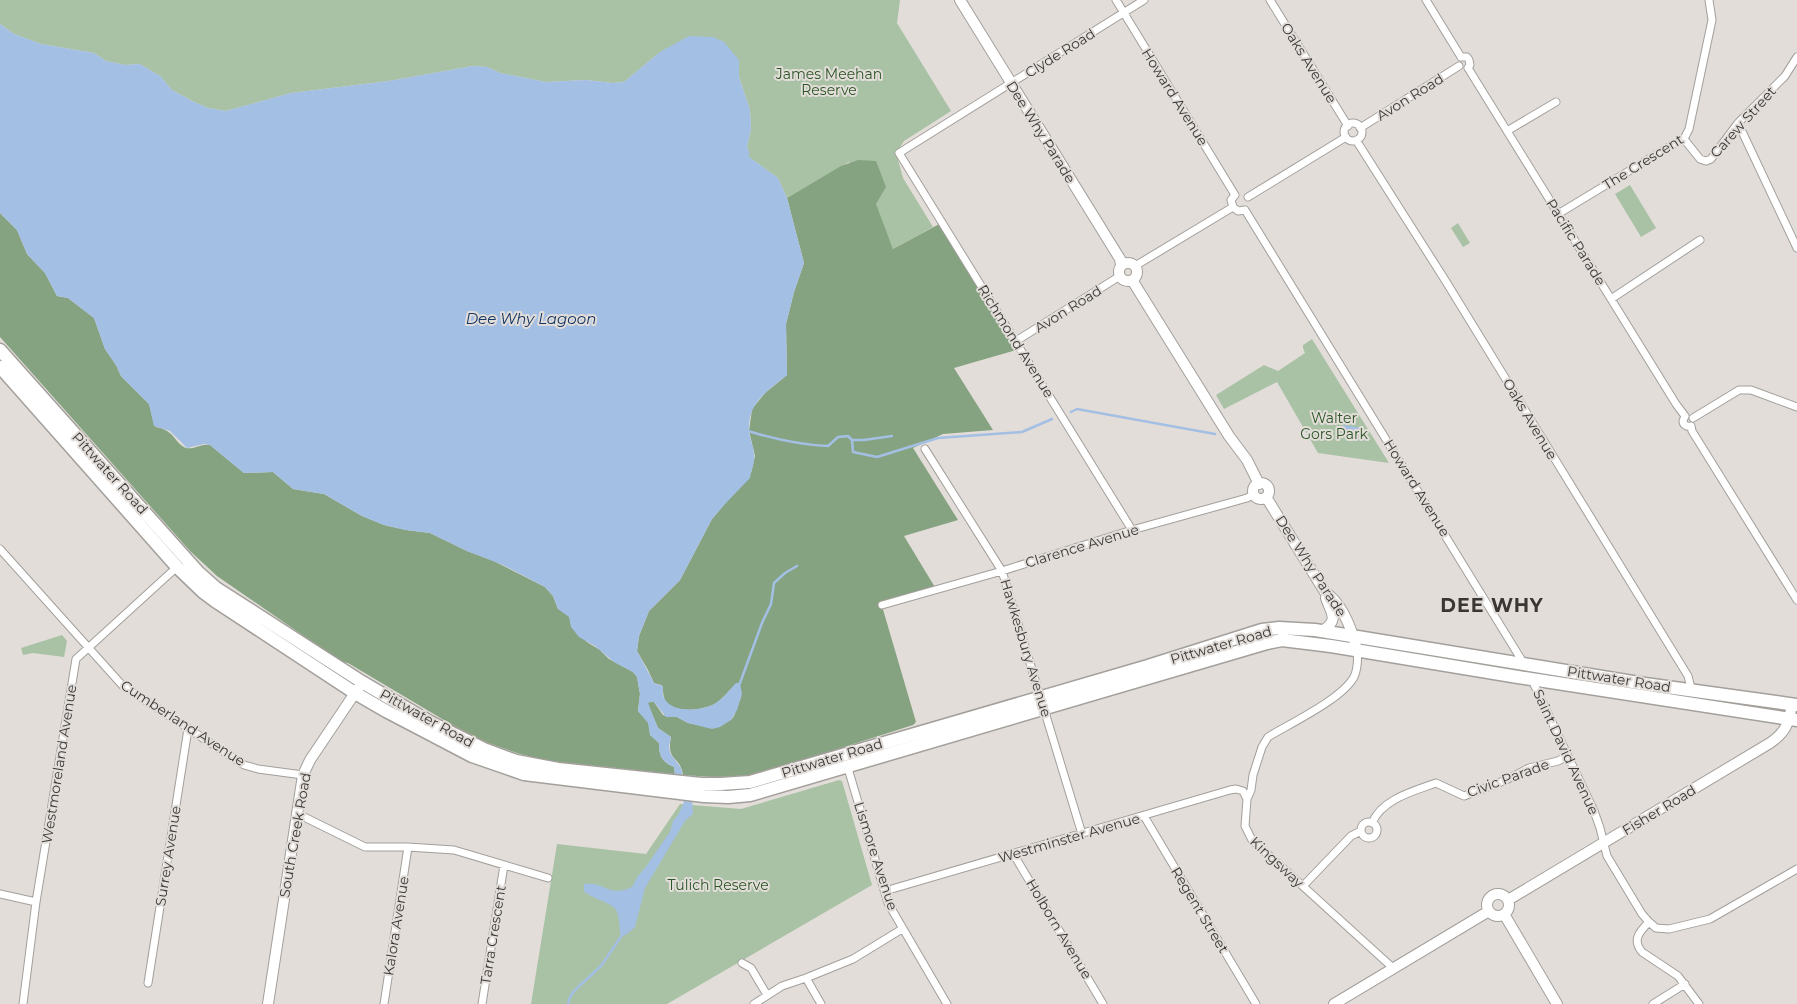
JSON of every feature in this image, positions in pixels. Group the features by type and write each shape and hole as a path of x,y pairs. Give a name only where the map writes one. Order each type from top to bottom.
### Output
{"highway":[{"name":"Pittwater Road","path":"0,350 198,572 216,588 358,687"},
{"name":"Pittwater Road","path":"0,367 177,567 203,592 358,687 486,750 516,761 703,790 721,784 750,782 846,761 1042,703 1275,641 1302,642 1357,650 1794,719"},
{"name":"Pittwater Road","path":"1042,703 1262,630 1302,628 1645,684 1692,689 1795,705"}],"main road":[{"name":"Dee Why Parade","path":"960,0 1120,259 1121,265"},
{"path":"1127,262 1136,266 1137,275 1132,280 1124,280 1120,276 1119,270 1121,265 1127,262"},
{"path":"1132,280 1225,429 1242,452 1259,484"},
{"path":"1259,484 1264,484 1268,488 1269,492 1266,497 1259,499 1254,494 1253,489 1259,484"},
{"name":"Dee Why Parade","path":"1266,497 1325,592 1332,597 1350,627 1357,650"},
{"path":"1322,631 1332,622 1333,616 1332,609 1326,600 1325,592"},
{"name":"South Creek Road","path":"268,1004 303,774 310,760 358,687"},
{"name":"Fisher Road","path":"1508,900 1781,736 1794,719 1795,705"},
{"path":"1502,895 1508,900 1509,909 1504,914 1494,916 1489,911 1488,905 1493,896 1502,895"},
{"path":"1334,1004 1489,911"},
{"path":"1504,914 1557,1004"}],"street":[{"name":"Howard Avenue","path":"1116,0 1235,195"},
{"name":"Clyde Road","path":"899,153 1144,0"},
{"name":"Oaks Avenue","path":"1270,0 1348,126"},
{"path":"1426,0 1461,58"},
{"name":"The Crescent","path":"1558,214 1684,139 1689,129 1711,28 1712,20 1709,0"},
{"path":"1466,57 1469,60 1468,68 1464,69 1459,66 1458,60 1461,58 1466,57"},
{"name":"Carew Street","path":"1684,139 1700,158 1709,160 1738,123 1785,76 1797,57"},
{"name":"Avon Road","path":"1360,128 1459,66"},
{"name":"Pacific Parade","path":"1468,68 1685,416"},
{"path":"1507,131 1556,102"},
{"path":"1738,123 1797,246"},
{"path":"1356,124 1362,134 1356,140 1351,141 1346,137 1344,131 1348,126 1356,124"},
{"path":"1248,197 1346,137"},
{"name":"Oaks Avenue","path":"1356,140 1445,280 1680,661 1692,689"},
{"name":"Richmond Avenue","path":"899,153 1132,530"},
{"path":"1243,194 1248,197 1249,203 1245,210 1238,211 1233,207 1232,200 1235,195 1243,194"},
{"path":"1136,266 1233,207"},
{"name":"Howard Avenue","path":"1245,210 1524,664"},
{"path":"1611,299 1700,240"},
{"name":"Avon Road","path":"1016,341 1120,276"},
{"path":"1694,418 1740,390 1751,390 1797,407"},
{"path":"1691,426 1687,426 1683,421 1685,416 1691,415 1694,418"},
{"path":"1694,418 1694,423 1691,426 1692,431 1797,600"},
{"name":"Hawkesbury Avenue","path":"925,449 1002,571 1082,834"},
{"name":"Clarence Avenue","path":"882,606 1132,530 1247,498 1254,494"},
{"name":"Cumberland Avenue","path":"0,549 122,685 244,765 258,769 303,774"},
{"name":"Westmoreland Avenue","path":"23,1004 36,902 76,659 177,567"},
{"name":"Kingsway","path":"1357,650 1358,659 1353,679 1319,708 1268,737 1265,741 1257,761 1251,790 1247,798 1244,826 1248,835 1393,968"},
{"name":"Saint David Avenue","path":"1524,664 1594,811 1607,856 1649,922"},
{"path":"1690,703 1692,689"},
{"name":"Surrey Avenue","path":"148,983 188,729"},
{"name":"Civic Parade","path":"1372,823 1375,817 1391,802 1436,783 1464,796 1506,780 1529,768 1558,761 1568,756"},
{"name":"Lismore Avenue","path":"846,761 888,904 948,1004"},
{"name":"Westminster Avenue","path":"885,891 1014,855 1230,790 1243,791 1247,798"},
{"path":"296,813 365,847 454,850 548,878"},
{"name":"Regent Street","path":"1144,816 1256,1004"},
{"path":"1303,886 1351,836 1361,831 1363,824 1372,823 1377,828 1374,837 1365,837 1361,831"},
{"name":"Kalora Avenue","path":"384,1004 408,847"},
{"name":"Holborn Avenue","path":"1014,855 1103,1004"},
{"name":"Tarra Crescent","path":"482,1004 504,865"},
{"path":"1700,1004 1686,984 1672,971 1642,952 1637,940 1638,935 1649,922 1656,928 1662,929 1710,920 1797,869"},
{"path":"0,894 36,902"},
{"path":"754,1004 782,986 853,959 902,929"},
{"path":"742,964 751,968 767,995"},
{"path":"806,978 821,1004"},
{"path":"1654,1004 1686,984"}],"green space":[{"name":"James Meehan Reserve","path":"0,0 900,0 897,23 951,111 904,141 896,153 903,178 933,227 893,249 875,204 849,162 787,198 778,178 749,157 747,147 751,129 750,110 739,77 739,60 660,52 624,82 613,83 586,80 546,82 500,73 487,67 473,66 389,81 291,93 226,111 208,108 172,90 160,76 140,64 125,65 106,61 94,53 41,44 14,34 0,24"},
{"path":"858,160 876,161 886,187 876,204 893,249 943,222 1020,349 954,368 993,430 943,434 913,448 958,520 904,536 936,589 882,606 916,722 913,725 749,776 712,777 683,775 679,764 670,751 671,737 658,728 647,703 654,702 663,715 677,717 688,723 703,726 731,720 741,697 736,684 722,699 711,705 692,710 678,709 672,706 665,701 662,686 654,683 637,651 639,636 649,611 680,580 712,519 751,473 755,456 749,431 752,409 765,393 787,375 786,324 804,263 787,198 841,166"},
{"path":"1630,185 1656,228 1641,237 1615,194"},
{"path":"0,213 17,230 27,254 45,273 57,296 68,298 94,318 105,349 121,376 149,404 156,427 167,431 186,448 210,445 244,473 273,472 293,489 324,494 362,516 384,525 430,533 467,551 494,561 545,587 553,596 558,609 568,614 570,623 587,642 600,650 609,659 633,672 637,677 640,694 638,711 649,723 650,735 659,743 662,758 674,767 675,774 549,761 488,743 454,726 348,663 340,661 217,576 190,551 0,337"},
{"path":"1458,223 1470,243 1463,247 1451,228"},
{"name":"Walter Gors Park","path":"1312,339 1389,463 1318,453 1277,382 1224,409 1216,395 1264,365 1278,371 1305,353 1303,345"},
{"path":"62,635 67,641 64,657 33,653 23,655 21,648"},
{"name":"Tulich Reserve","path":"839,780 842,781 872,885 667,1004 531,1004 557,844 646,854 680,804 741,809"}],"water":[{"name":"Dee Why Lagoon","path":"0,24 14,34 41,44 94,53 106,61 125,65 140,64 160,76 172,90 208,108 226,111 291,93 389,81 473,66 487,67 500,73 546,82 586,80 613,83 624,82 660,52 689,36 713,37 724,42 739,60 739,77 750,110 751,129 747,147 749,157 778,178 787,198 804,263 786,324 787,375 766,392 751,413 749,432 754,458 750,478 712,519 680,580 649,611 639,636 637,651 654,683 663,686 664,698 674,707 696,709 710,706 722,699 736,683 740,683 742,694 737,710 731,720 720,727 712,729 688,723 677,717 666,717 654,702 648,703 658,728 671,737 670,753 681,768 692,799 693,814 685,821 645,888 635,927 627,934 621,937 619,918 615,909 607,903 587,894 584,891 584,884 597,885 617,891 632,887 670,832 673,821 678,815 684,800 675,776 674,767 662,758 659,743 650,735 648,723 638,711 640,694 637,677 633,672 614,662 595,646 579,637 571,627 569,617 558,609 553,596 545,587 503,565 467,551 430,533 384,525 362,516 324,494 293,489 273,472 244,473 210,445 204,444 187,448 170,431 154,426 149,404 121,376 105,349 94,318 68,298 57,296 45,273 27,254 17,230 0,213"},
{"path":"1343,425 1363,428 1363,433 1342,430"}],"waterway":[{"path":"1071,412 1077,409 1215,434"},
{"path":"748,431 787,441 828,446 838,437 848,436 852,440 853,452 877,457 938,438 1022,432 1052,419"},
{"path":"852,440 892,436"},
{"path":"740,683 771,604 774,583 785,573 797,566"},
{"path":"568,1004 574,991 601,966 622,935"}],"district":[{"name":"DEE WHY","path":"1492,605"}]}
